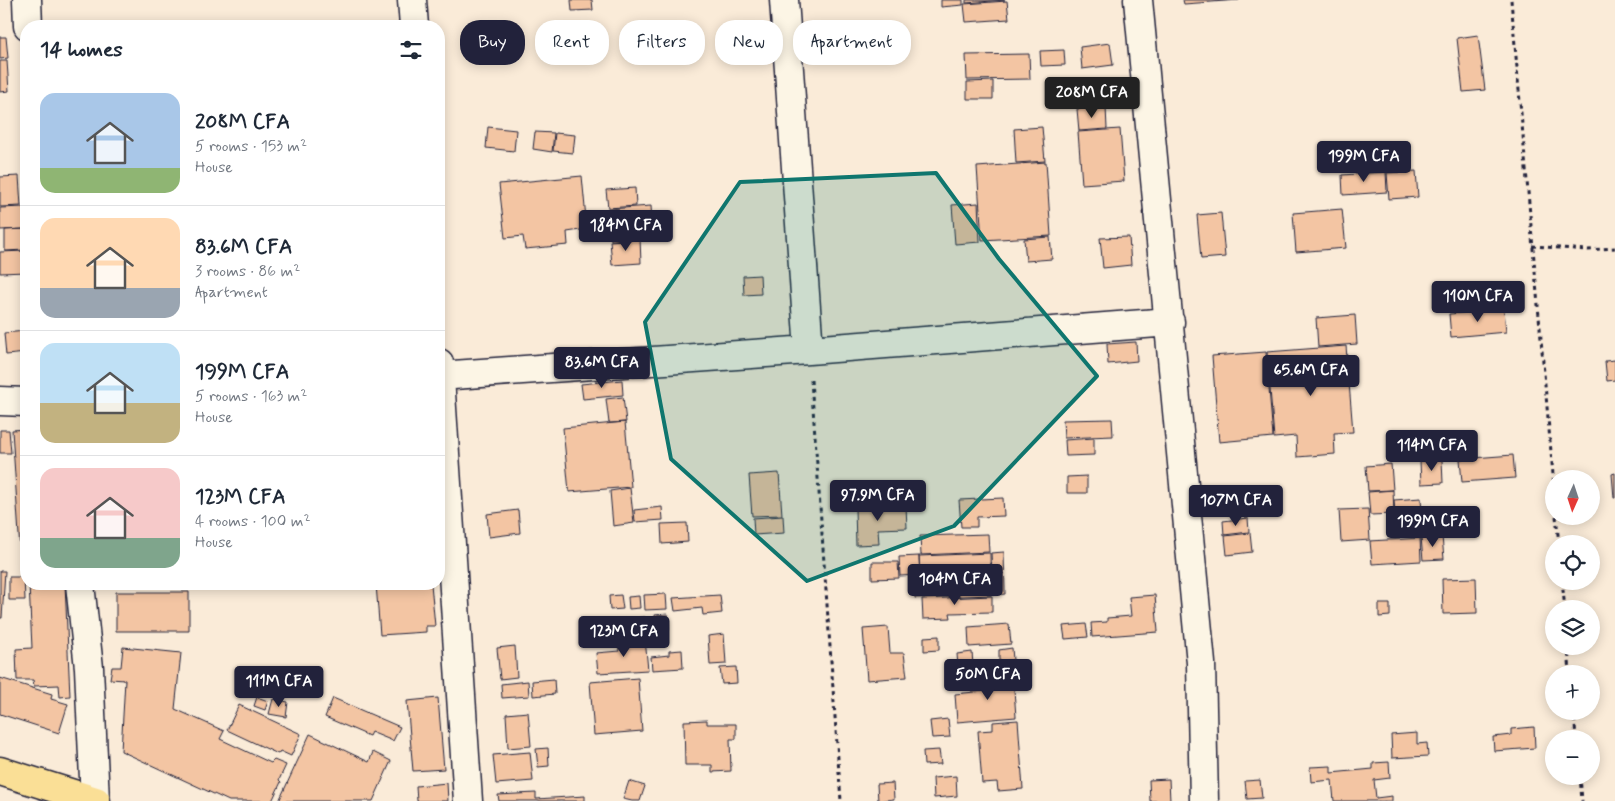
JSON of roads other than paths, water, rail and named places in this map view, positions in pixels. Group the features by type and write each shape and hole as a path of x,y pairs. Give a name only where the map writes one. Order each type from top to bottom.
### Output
{"highway":[{"path":"0,771 95,801"}],"street":[{"path":"27,0 28,20"},
{"path":"412,0 414,20"},
{"path":"784,0 809,350"},
{"path":"1138,0 1201,663 1204,801"},
{"path":"445,372 809,350 1170,322"},
{"path":"0,401 20,402"},
{"path":"445,461 468,801"},
{"path":"81,590 89,668 95,801"}]}
